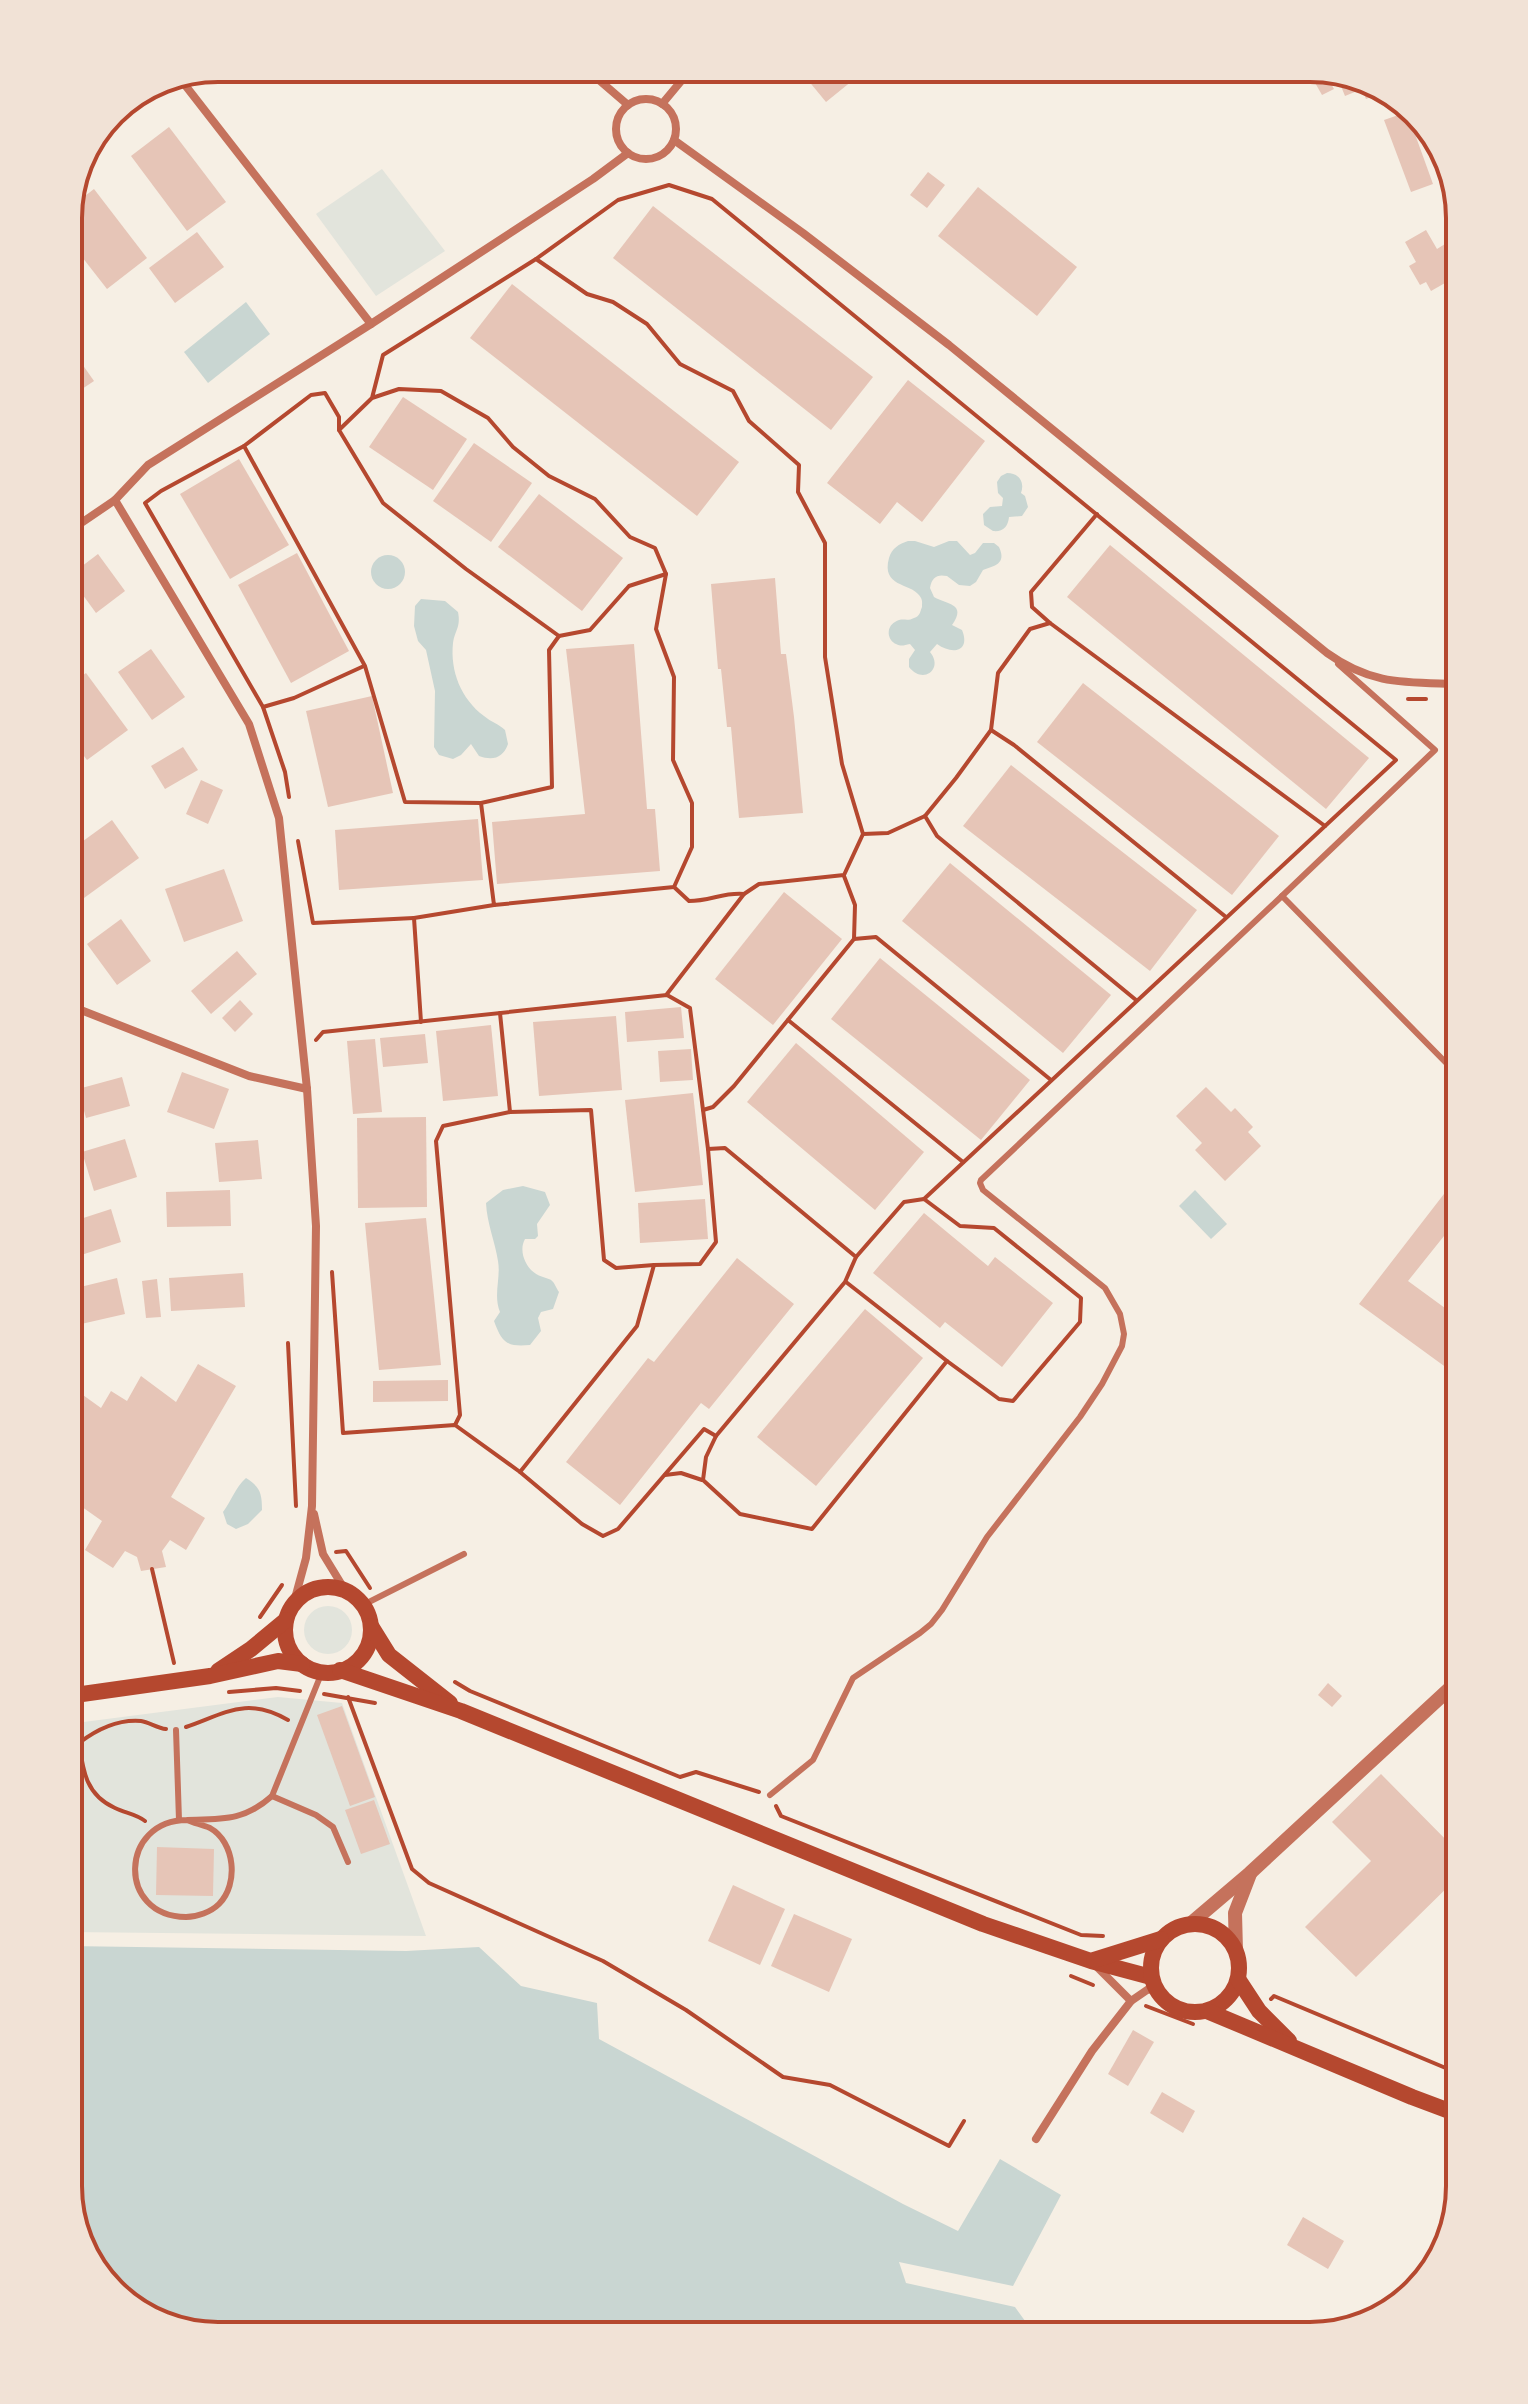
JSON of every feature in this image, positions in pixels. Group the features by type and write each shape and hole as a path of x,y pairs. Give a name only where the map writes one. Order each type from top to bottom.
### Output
{"main road":[{"path":"302,1664 288,1646 285,1629 294,1602 322,1587 345,1590 363,1605 371,1626 389,1655 461,1711"},
{"path":"210,1676 251,1649 286,1620"},
{"path":"82,1694 210,1676 278,1661 302,1664 322,1672 340,1670 362,1656 371,1626"},
{"path":"340,1670 461,1711 983,1924 1153,1982"},
{"path":"1091,1961 1161,1939 1190,1924 1212,1928 1222,1933 1239,1960 1238,1979 1227,1999 1207,2011 1197,2013 1177,2009 1161,1997 1153,1982 1152,1957 1161,1939"},
{"path":"1238,1979 1259,2011 1296,2048"},
{"path":"1207,2011 1446,2110"}],"street":[{"path":"601,82 628,105"},
{"path":"662,104 680,82"},
{"path":"186,87 371,324"},
{"path":"645,99 662,104 674,120 674,140 654,158 645,159 628,153 618,140 616,125 622,110 645,99"},
{"path":"674,140 803,233 949,345 1327,653 1347,667 1384,680 1446,683"},
{"path":"82,522 115,500 148,465 371,324 628,153"},
{"path":"115,500 249,724 279,818 307,1089 316,1226 312,1506 306,1558 294,1602"},
{"path":"82,1010 249,1076 307,1089"},
{"path":"312,1506 323,1554 345,1590"},
{"path":"1190,1924 1250,1873 1446,1692"},
{"path":"1236,1951 1235,1913 1250,1873"},
{"path":"1091,1961 1131,2001"},
{"path":"1036,2139 1092,2051 1131,2001 1153,1982"}],"lane":[{"path":"770,1795 813,1760 853,1678 920,1633 942,1610 987,1537 1080,1417 1122,1346 1124,1334 1120,1314 1105,1288 983,1190 981,1180 1435,750 1327,653"},
{"path":"1282,896 1446,1063"},
{"path":"363,1605 464,1554"},
{"path":"183,1820 213,1829 230,1851 232,1879 220,1903 197,1917 169,1917 146,1902 140,1890 134,1877 138,1850 155,1828 183,1820 226,1819 256,1810 272,1796 322,1672"},
{"path":"176,1730 183,1820"},
{"path":"272,1796 316,1815 333,1827 348,1862"}],"path":[{"path":"372,398 383,355 536,259 618,200 669,185 712,199 1396,760 924,1199 904,1202 856,1257 845,1282 716,1436 706,1457 703,1480"},
{"path":"536,259 587,294 613,302 647,324 680,364 733,391 749,421 799,465 798,492 825,543 825,657 842,764 863,834 844,875 855,905 854,939 734,1086 713,1107 703,1110"},
{"path":"339,430 372,398 399,389 441,391 488,418 513,447 549,476 595,499 630,537 655,548 666,574 656,629 674,677 673,760 692,803 692,847 674,887"},
{"path":"290,802 285,772 263,707 145,503 161,491 244,446 311,395 325,393 339,417 339,430 383,503 466,569 559,636"},
{"path":"244,446 365,666 405,802 481,803 552,787 549,650 559,636 590,630 629,586 666,574"},
{"path":"1097,514 1031,592 1032,607 1325,826"},
{"path":"863,834 888,833 925,816 991,730 998,673 1030,629 1050,623"},
{"path":"263,707 294,698 365,666"},
{"path":"991,730 1014,745 1226,917"},
{"path":"481,803 494,905"},
{"path":"925,816 937,836 1137,1000"},
{"path":"296,832 313,923 414,918 494,905 674,887 689,901 707,901 731,893 744,894"},
{"path":"667,995 744,894 759,884 844,875"},
{"path":"414,918 421,1022"},
{"path":"854,939 876,937 1051,1080"},
{"path":"315,1041 323,1032 667,995 690,1008 716,1242 700,1264 616,1268 604,1260 591,1110 510,1112 443,1126 436,1141 460,1415 455,1425"},
{"path":"500,1013 510,1112"},
{"path":"788,1020 963,1162"},
{"path":"708,1149 725,1148 856,1257"},
{"path":"845,1282 999,1399 1013,1401 1080,1322 1081,1298 994,1228 960,1226 924,1199"},
{"path":"331,1260 343,1433 455,1425 520,1472 582,1524 603,1536 618,1529 704,1429 716,1436"},
{"path":"520,1472 637,1326 654,1265"},
{"path":"288,1343 296,1513"},
{"path":"665,1475 681,1473 703,1480 740,1514 812,1529 947,1361"},
{"path":"152,1569 174,1663"},
{"path":"215,1694 276,1688 348,1697 387,1706"},
{"path":"348,1697 412,1869 429,1883 603,1961 686,2010 783,2077 830,2085 949,2146 964,2121"},
{"path":"82,1741 98,1728 142,1721 158,1728 176,1730 243,1707 278,1715 300,1728"},
{"path":"82,1758 87,1784 95,1795 110,1806 137,1815 155,1828"},
{"path":"1058,1970 1102,1988"},
{"path":"1259,2011 1274,1996 1446,2068"},
{"path":"1131,2001 1194,2024"}],"shaded area":[{"path":"382,169 445,251 376,296 316,214"},
{"path":"246,302 270,334 208,383 184,352"},
{"path":"1007,473 1020,479 1021,493 1028,507 1022,516 1009,517 1002,530 993,531 984,525 983,514 990,507 1002,506 1003,498 998,493 997,482"},
{"path":"908,541 934,547 957,541 970,555 983,543 994,543 1001,553 1000,561 983,570 970,586 959,585 943,575 932,581 930,588 934,597 956,608 952,625 962,630 964,643 954,650 937,644 930,652 935,664 925,675 909,667 909,659 915,650 910,644 896,644 889,633 892,624 916,617 922,607 922,600 915,591 898,583 889,574 892,552"},
{"path":"388,555 400,560 405,572 400,584 388,589 376,584 371,572 376,560"},
{"path":"421,599 445,601 458,612 459,621 453,643 455,674 463,693 476,709 505,730 508,744 497,757 479,756 471,744 453,759 439,755 434,747 435,691 426,650 418,641 414,626 415,606"},
{"path":"523,1186 545,1192 550,1205 537,1224 538,1236 525,1239 522,1249 524,1259 530,1269 552,1281 559,1292 553,1309 541,1312 538,1318 541,1331 530,1345 506,1342 494,1321 500,1312 497,1299 499,1267 486,1203 503,1190"},
{"path":"1195,1190 1227,1224 1211,1239 1179,1206"},
{"path":"246,1478 259,1491 262,1510 248,1524 236,1529 227,1524 223,1512"},
{"path":"328,1606 345,1613 352,1630 345,1647 328,1654 311,1647 304,1630 311,1613"},
{"path":"278,1697 342,1703 426,1936 82,1932 82,1722"},
{"path":"82,1946 406,1951 479,1947 521,1986 597,2003 599,2039 958,2231 1000,2159 1061,2195 1013,2286 899,2262 906,2283 1015,2307 1026,2322 209,2322 175,2315 143,2299 116,2276 89,2229 82,2186"}],"building":[{"path":"810,82 851,82 826,102"},
{"path":"1315,82 1331,84 1334,89 1322,95"},
{"path":"1341,86 1358,91 1345,96"},
{"path":"1399,115 1412,128 1433,184 1411,192 1384,120"},
{"path":"169,127 226,202 187,231 131,156"},
{"path":"928,172 945,185 927,208 910,195"},
{"path":"978,187 1077,267 1037,316 938,236"},
{"path":"94,189 147,258 107,289 82,257 84,196"},
{"path":"653,206 873,377 831,430 613,258"},
{"path":"1426,230 1437,249 1445,244 1446,282 1431,291 1426,282 1420,285 1409,266 1416,262 1405,242"},
{"path":"197,232 224,267 175,303 149,268"},
{"path":"512,284 739,462 697,516 470,338"},
{"path":"82,364 94,381 82,389"},
{"path":"908,380 985,441 922,522 897,502 880,524 827,483"},
{"path":"403,397 467,439 433,490 369,447"},
{"path":"474,443 532,483 491,542 433,501"},
{"path":"239,459 289,545 230,579 180,494"},
{"path":"539,494 623,558 582,611 498,547"},
{"path":"1110,545 1369,758 1326,809 1067,597"},
{"path":"297,553 349,651 291,683 238,585"},
{"path":"98,554 125,591 96,613 82,594 82,566"},
{"path":"775,578 781,654 786,654 803,813 739,818 731,727 727,727 721,669 718,669 711,584"},
{"path":"634,644 647,809 655,809 660,871 497,884 492,822 585,814 566,649"},
{"path":"151,649 185,697 152,720 118,672"},
{"path":"86,673 128,730 87,760 82,753 82,676"},
{"path":"1083,683 1279,836 1232,895 1037,742"},
{"path":"372,696 393,793 328,807 306,711"},
{"path":"183,747 198,770 165,789 151,766"},
{"path":"1011,765 1197,910 1150,971 963,826"},
{"path":"201,780 223,790 208,824 186,814"},
{"path":"478,819 483,880 339,890 335,830"},
{"path":"112,820 139,858 84,898 82,842"},
{"path":"950,863 1111,995 1063,1053 902,921"},
{"path":"224,869 243,921 184,942 165,889"},
{"path":"784,892 842,939 773,1025 715,979"},
{"path":"121,919 151,961 117,985 87,944"},
{"path":"237,951 257,974 211,1014 191,991"},
{"path":"880,958 1030,1080 981,1140 831,1019"},
{"path":"240,1000 253,1014 235,1032 222,1018"},
{"path":"681,1007 684,1038 627,1042 625,1012"},
{"path":"616,1016 622,1090 539,1096 533,1022"},
{"path":"491,1025 498,1096 443,1101 436,1031"},
{"path":"425,1034 428,1063 383,1067 380,1038"},
{"path":"375,1039 382,1112 353,1114 347,1041"},
{"path":"796,1043 924,1152 875,1210 747,1102"},
{"path":"691,1049 693,1080 660,1082 658,1051"},
{"path":"182,1072 229,1089 214,1129 167,1112"},
{"path":"122,1077 130,1106 86,1118 82,1088"},
{"path":"1206,1087 1231,1112 1235,1108 1253,1127 1248,1132 1261,1146 1225,1181 1195,1150 1202,1143 1176,1116"},
{"path":"693,1093 703,1185 635,1192 625,1100"},
{"path":"426,1117 427,1207 358,1208 357,1118"},
{"path":"125,1139 137,1177 94,1191 82,1152"},
{"path":"258,1140 262,1179 219,1182 215,1143"},
{"path":"230,1190 231,1226 167,1227 166,1192"},
{"path":"1446,1191 1446,1234 1408,1281 1446,1309 1446,1367 1359,1304"},
{"path":"705,1199 708,1239 640,1243 638,1203"},
{"path":"111,1209 121,1242 82,1255 82,1218"},
{"path":"924,1213 988,1266 995,1257 1053,1303 1002,1367 945,1322 940,1328 873,1273"},
{"path":"426,1218 441,1365 379,1370 365,1223"},
{"path":"737,1258 794,1304 709,1409 701,1403 620,1505 566,1462 648,1358 654,1362"},
{"path":"243,1273 245,1307 171,1311 169,1278"},
{"path":"117,1278 125,1314 82,1324 82,1287"},
{"path":"157,1279 161,1317 146,1318 142,1281"},
{"path":"865,1309 923,1358 816,1486 757,1437"},
{"path":"198,1364 236,1386 171,1497 205,1518 186,1550 170,1540 162,1551 166,1567 141,1571 137,1557 125,1551 113,1568 85,1550 102,1521 82,1507 82,1394 101,1408 111,1391 127,1401 141,1376 176,1402"},
{"path":"448,1380 448,1401 373,1402 373,1381"},
{"path":"1328,1683 1342,1696 1332,1707 1318,1695"},
{"path":"342,1706 375,1797 350,1806 317,1715"},
{"path":"1381,1774 1446,1840 1446,1889 1356,1977 1305,1927 1371,1861 1332,1822"},
{"path":"374,1800 390,1844 361,1854 345,1810"},
{"path":"157,1847 214,1849 213,1896 156,1895"},
{"path":"733,1885 785,1909 760,1965 708,1941"},
{"path":"794,1914 852,1939 829,1992 771,1966"},
{"path":"1133,2030 1154,2042 1128,2086 1108,2074"},
{"path":"1162,2092 1195,2111 1183,2133 1150,2113"},
{"path":"1303,2217 1344,2241 1328,2269 1287,2245"}]}
